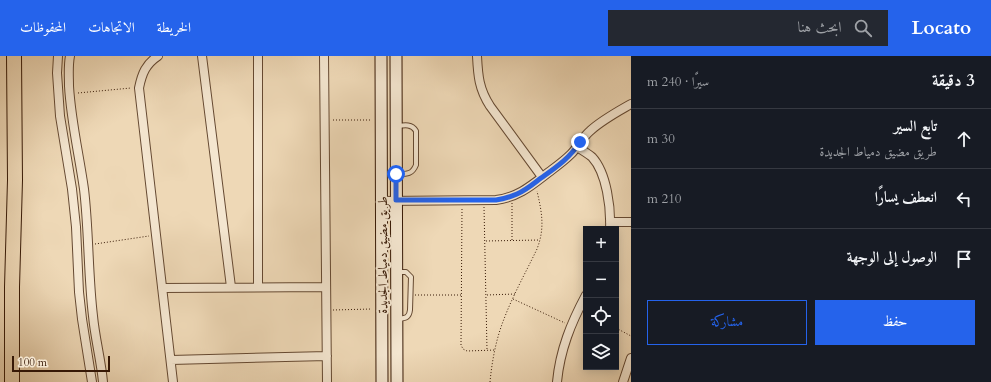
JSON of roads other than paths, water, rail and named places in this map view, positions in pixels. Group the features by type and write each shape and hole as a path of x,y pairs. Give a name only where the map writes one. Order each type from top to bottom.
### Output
{"highway":[{"path":"12,382 12,287 15,180 14,56"}],"street":[{"path":"58,56 57,73 60,116 72,190 76,227 79,292 92,382"},
{"path":"70,56 68,73 69,94 84,188 90,291 103,382"},
{"path":"158,56 145,68 141,77 139,88 173,382"},
{"path":"202,56 231,287"},
{"path":"258,56 258,287"},
{"path":"324,56 327,382"},
{"name":"طريق مضيق دمياط الجديدة","path":"382,56 382,382"},
{"name":"طريق مضيق دمياط الجديدة","path":"396,56 397,382"},
{"path":"478,56 478,79 484,96 542,177"},
{"path":"382,200 496,200 512,196 524,191 564,161 583,138 595,127 631,104"},
{"path":"577,147 593,158 599,167 607,191 610,225 631,222"},
{"path":"162,288 326,287"},
{"path":"557,382 566,336 584,298"},
{"path":"171,360 327,356"},
{"path":"623,382 631,358"}],"lane":[{"path":"396,126 410,125 414,127 416,131 416,165 414,170 410,173 396,174"},
{"path":"396,272 403,271 411,277 409,315 406,318 396,319"}]}
